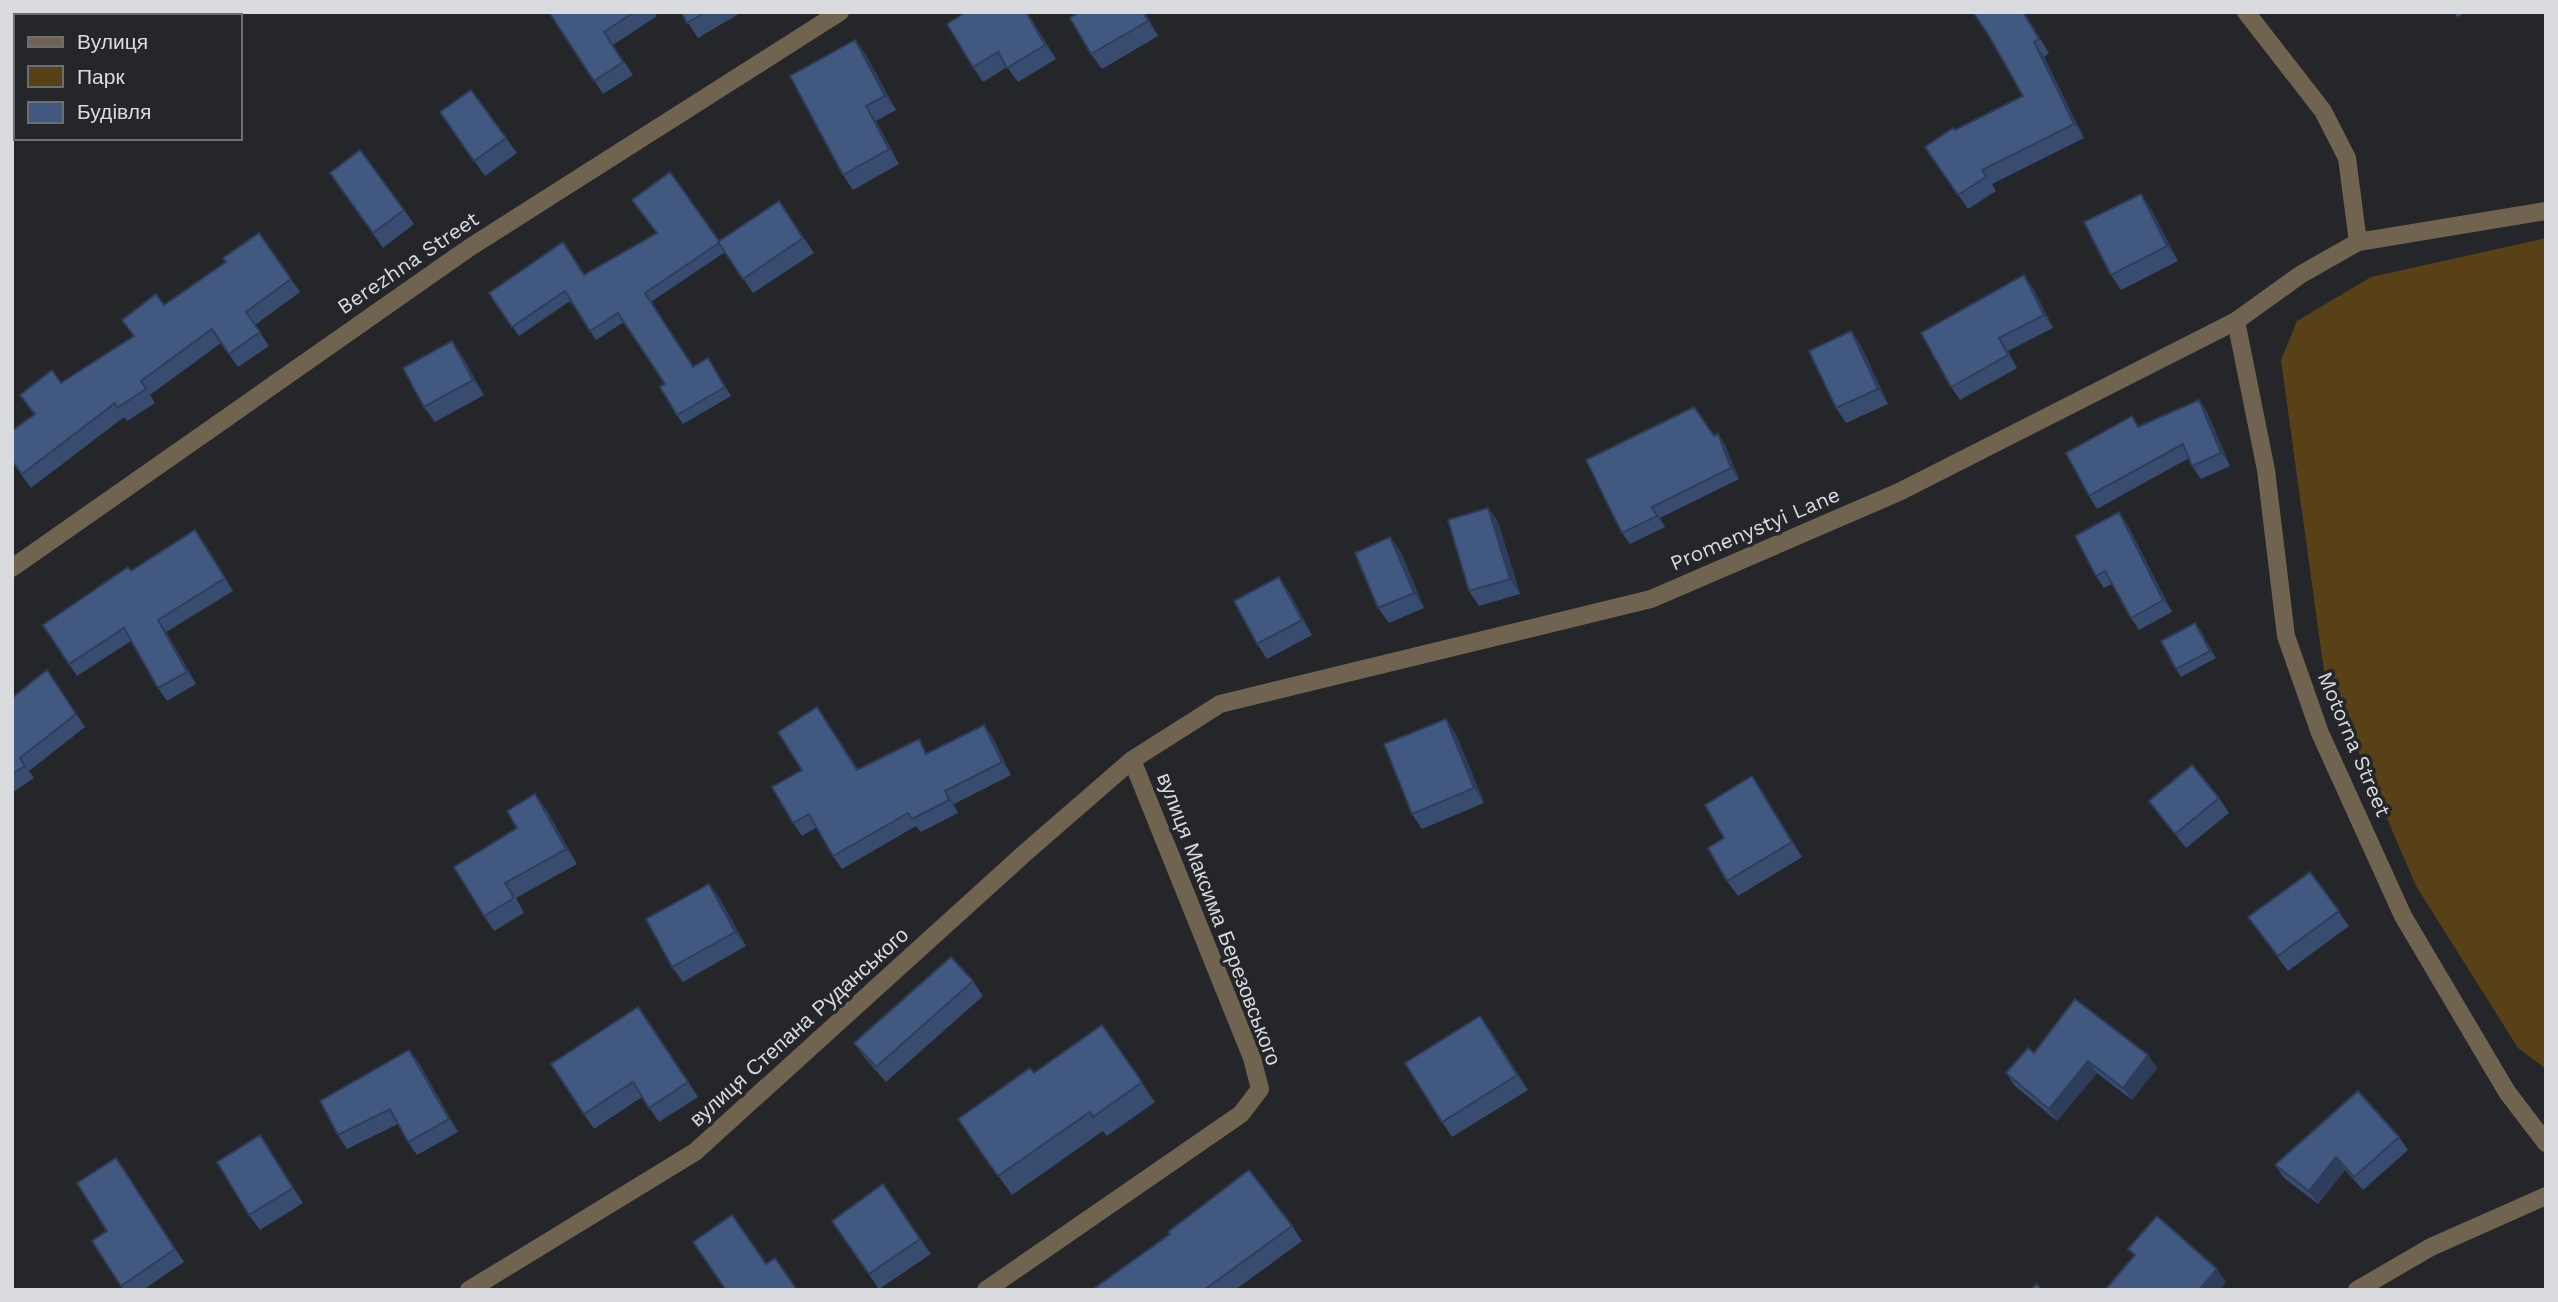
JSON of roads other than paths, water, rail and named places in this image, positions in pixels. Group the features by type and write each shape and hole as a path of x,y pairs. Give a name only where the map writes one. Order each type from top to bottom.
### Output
{"street":[{"name":"Berezhna Street","path":"12,568 470,248 840,12"},
{"path":"2246,12 2323,111 2347,158 2358,242"},
{"name":"Promenystyi Lane","path":"1132,760 1220,704 1651,598 1899,492 2236,321 2300,275 2358,242 2546,211"},
{"name":"Motorna Street","path":"2236,321 2266,470 2286,636 2320,733 2403,916 2507,1091 2546,1143"},
{"name":"вулиця Степана Руданського","path":"469,1290 695,1152 1026,852 1132,760"},
{"name":"вулиця Максима Березовського","path":"986,1290 1241,1114 1260,1089 1252,1058 1132,760"},
{"path":"2357,1290 2431,1247 2546,1195"}]}
